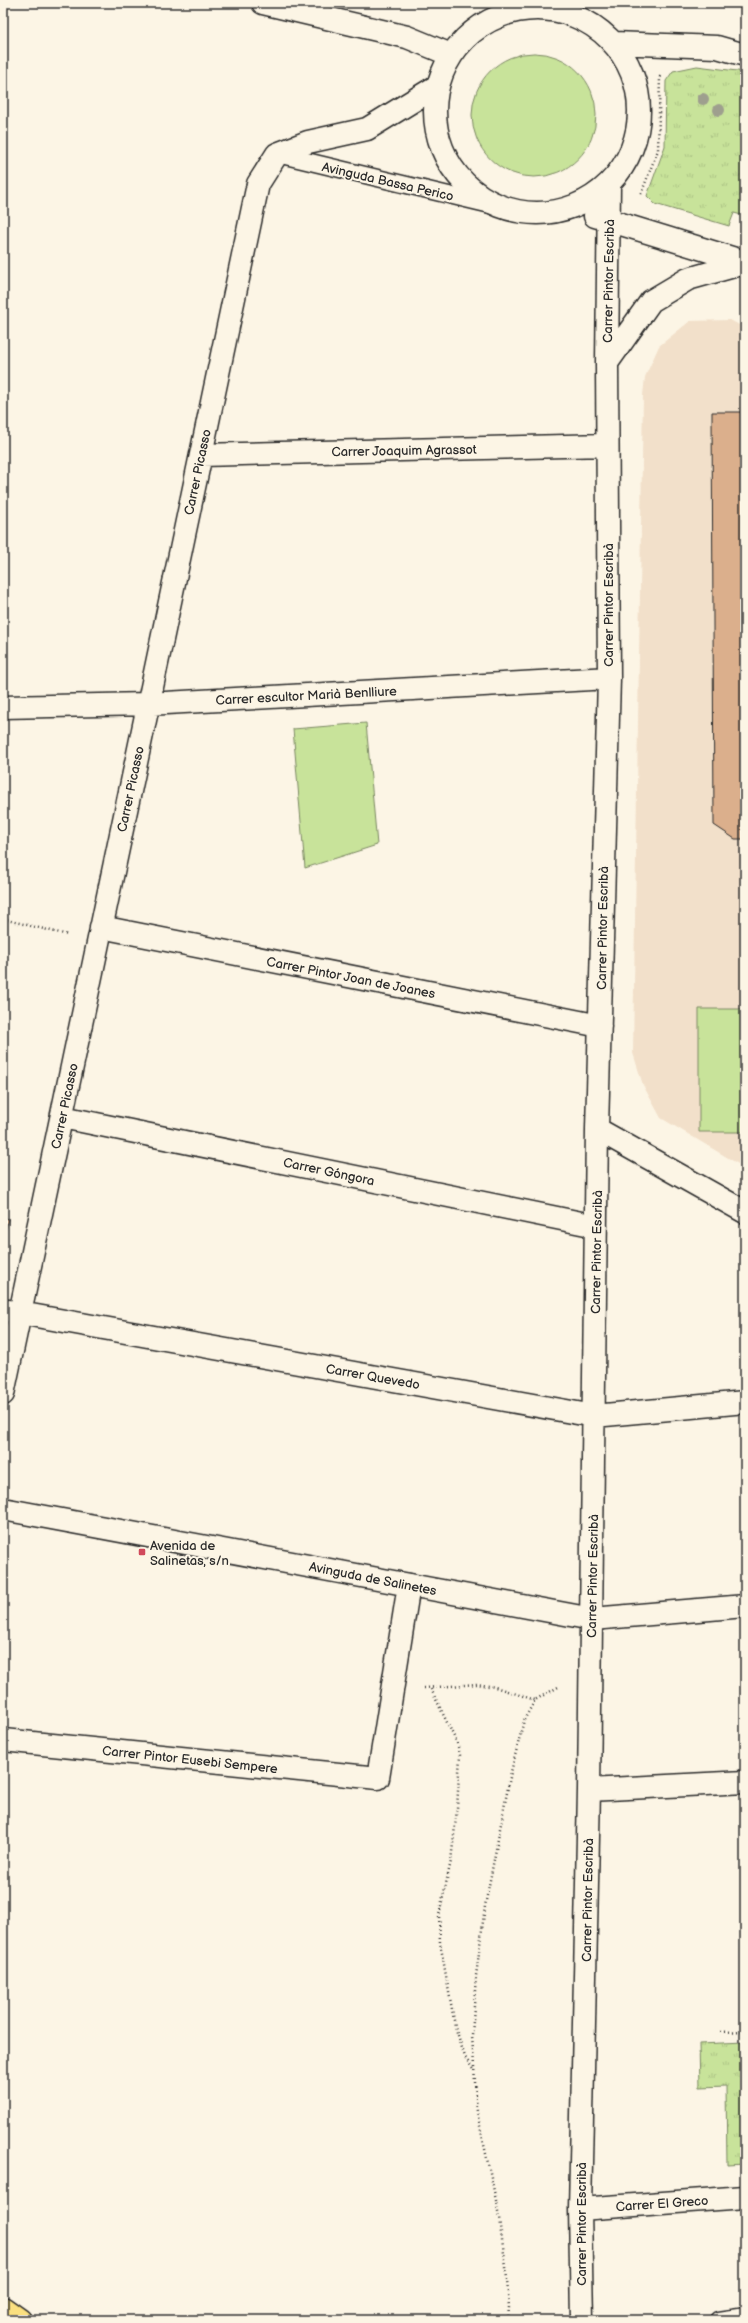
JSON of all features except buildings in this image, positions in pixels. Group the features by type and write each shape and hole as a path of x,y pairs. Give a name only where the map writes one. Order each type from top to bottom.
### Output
{"highway":[{"path":"3,2308 20,2320"}],"street":[{"path":"263,3 407,37 451,55"},
{"path":"558,7 589,23 614,42 633,76 640,114 631,152 609,185 591,199 571,209 534,214 499,207 467,187 445,158 435,122 437,86 451,55 480,26 518,10 558,7"},
{"path":"614,42 716,47 745,54"},
{"path":"277,154 308,142 367,129 437,86"},
{"name":"Carrer Picasso","path":"3,1394 12,1311 62,1116 258,184 277,154"},
{"name":"Carrer Pintor Escribà","path":"582,2320 580,2209 592,1620 596,1226 609,678 607,364 609,185"},
{"path":"571,209 745,263"},
{"path":"607,364 651,302 688,279 745,263"},
{"name":"Carrer Joaquim Agrassot","path":"201,455 607,445"},
{"name":"Carrer escultor Marià Benlliure","path":"3,707 148,704 609,678"},
{"name":"Carrer Pintor Joan de Joanes","path":"99,936 600,1026"},
{"name":"Carrer Góngora","path":"62,1116 596,1226"},
{"path":"598,1129 745,1212"},
{"name":"Carrer Quevedo","path":"12,1311 594,1416 745,1402"},
{"name":"Avinguda de Salinetes","path":"3,1509 592,1620 745,1606"},
{"path":"393,1684 409,1585"},
{"name":"Carrer Pintor Eusebi Sempere","path":"3,1740 378,1778 393,1684"},
{"path":"589,1790 745,1782"},
{"name":"Carrer El Greco","path":"580,2209 745,2197"}],"lane":[{"name":"Avinguda Bassa Perico","path":"277,154 499,207"},
{"path":"718,2320 745,2316"}],"path":[{"path":"641,195 658,150 660,77 664,73"},
{"path":"3,919 59,932 99,936"},
{"path":"508,2320 509,2307 506,2267 497,2205 477,2112 472,2036 476,1976 485,1906 511,1772 524,1720 535,1700 559,1687 591,1675"},
{"path":"393,1684 431,1689 478,1684 495,1687 535,1700"},
{"path":"431,1689 457,1743 460,1755 457,1809 451,1861 439,1915 440,1942 454,2026 465,2056 474,2071"},
{"path":"721,2032 745,2031"}],"shaded area":[{"path":"730,320 745,328 745,1168 661,1118 643,1085 633,1053 643,395 645,377 659,346 690,321"}],"green space":[{"path":"540,53 558,57 569,63 582,75 592,91 596,115 592,139 586,150 574,163 552,175 528,177 510,173 499,167 486,155 474,133 472,109 476,91 482,80 494,67 516,55"},
{"path":"697,66 745,72 745,216 734,213 729,226 655,204 647,196 665,146 666,81 673,71"},
{"path":"366,723 377,845 305,868 293,729"},
{"path":"699,1009 745,1009 745,1132 699,1132"},
{"path":"745,2042 745,2164 727,2165 726,2086 700,2087 699,2044"}],"place":[{"name":"Avenida de Salinetas, s/n","path":"142,1552"}]}
